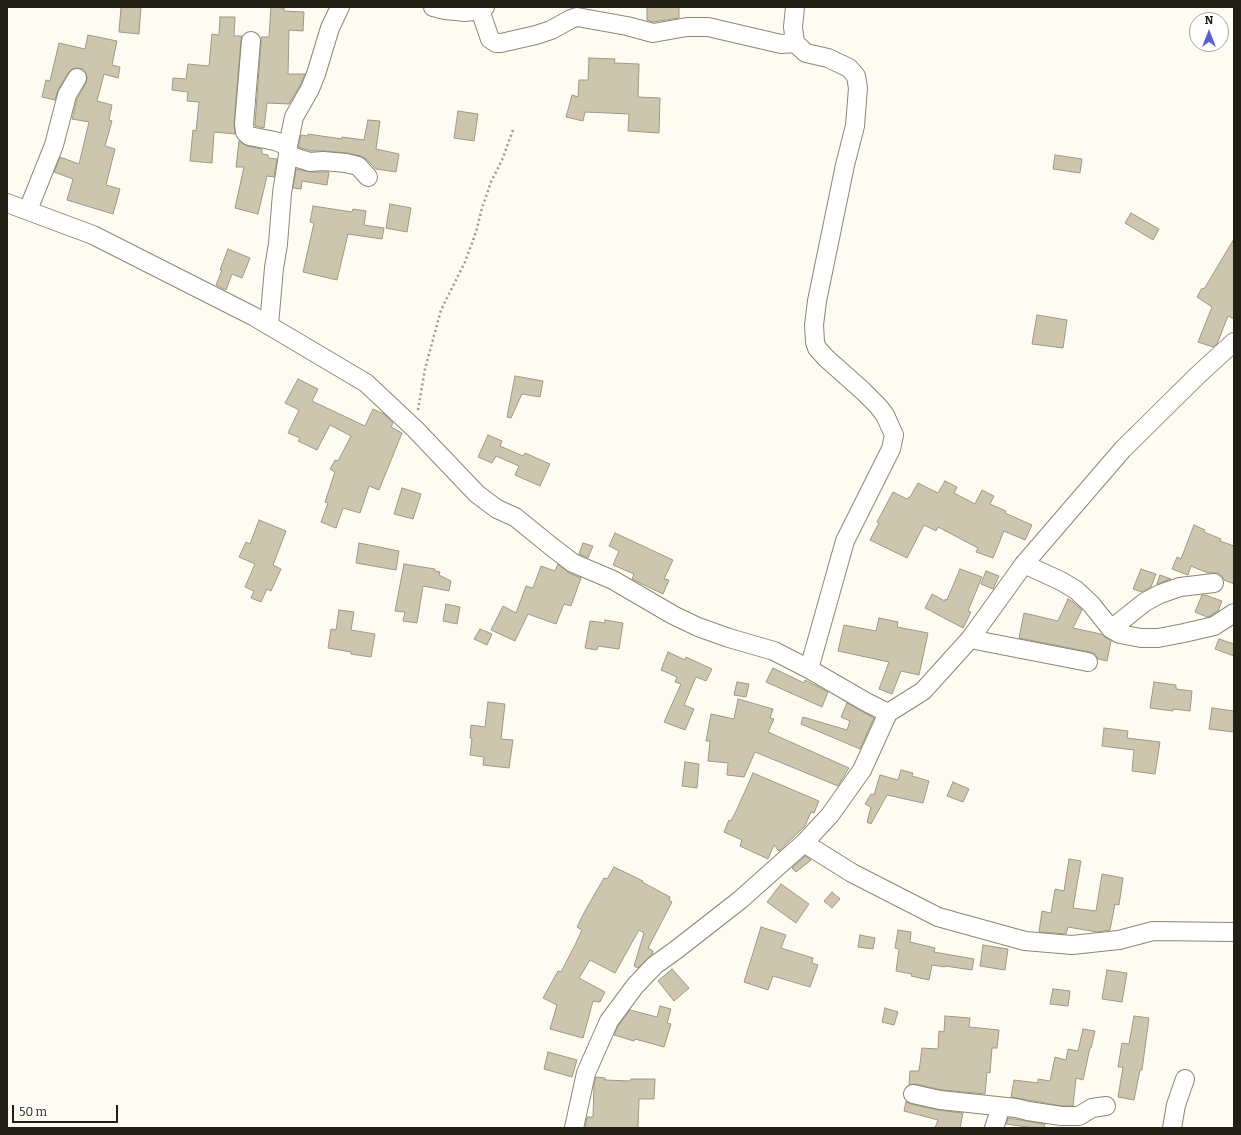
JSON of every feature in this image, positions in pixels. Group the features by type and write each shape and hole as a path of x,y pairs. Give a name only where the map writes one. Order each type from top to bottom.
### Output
{"street":[{"path":"269,325 282,193 294,117 310,89 330,28 340,7"},
{"path":"433,7 465,12 482,9 490,38 496,43 536,35 551,30 577,17 627,26 653,33 686,27 708,27 781,44 795,43"},
{"path":"794,7 793,27 795,43 806,53 828,58 849,68 856,76 858,88 855,126 845,165 817,301 814,325 815,342 817,348 826,358 864,391 878,406 885,415 894,435 890,449 845,541 809,669"},
{"path":"251,41 244,124 245,132 249,136 275,141 310,162 323,161 346,163 358,166 368,177"},
{"path":"28,210 54,145 67,95 77,78"},
{"path":"7,203 93,235 253,316 366,383 415,429 477,494 497,509 515,517 552,548 573,563 613,580 673,615 698,627 774,651 888,713"},
{"path":"574,1128 586,1073 609,1021 635,986 655,965 740,900 804,843 830,815 862,770 888,713 923,692 970,639 1024,564 1123,449 1198,375 1234,342"},
{"path":"1024,564 1061,581 1076,590 1091,604 1111,629 1120,634 1140,638 1158,638 1214,626 1234,613"},
{"path":"1111,629 1145,602 1160,594 1180,586 1214,583"},
{"path":"970,639 1088,662"},
{"path":"804,843 852,873 938,916 1024,941 1072,945 1119,940 1153,932 1234,932"},
{"path":"1172,1128 1176,1105 1185,1079"},
{"path":"913,1094 940,1100 1016,1108 1061,1116 1079,1116 1092,1108 1106,1106"},
{"path":"994,1128 999,1107"}],"path":[{"path":"415,429 425,369 441,310 465,262 491,182 502,160 513,130"}],"building":[{"path":"121,7 141,7 139,34 119,32"},
{"path":"271,7 284,8 284,11 304,12 303,31 289,30 288,74 305,74 289,104 267,103 264,128 255,126 255,124 261,37 269,37"},
{"path":"647,7 679,7 679,18 653,22 647,20"},
{"path":"220,17 235,17 234,36 242,36 234,123 235,134 214,132 212,163 190,161 193,130 196,131 199,102 187,101 188,92 172,90 173,78 186,79 188,64 209,66 212,34 219,35"},
{"path":"88,35 117,41 112,65 120,67 118,78 104,74 97,101 112,105 109,120 112,121 105,146 115,149 106,185 120,189 113,214 67,200 73,179 54,172 60,157 79,164 89,122 72,119 77,99 86,83 86,73 83,69 72,69 58,90 55,100 42,97 46,80 50,81 59,43 85,49"},
{"path":"589,58 615,59 614,63 639,64 638,97 660,98 659,133 628,131 629,114 585,112 583,121 566,117 572,95 578,97 579,80 588,80"},
{"path":"458,111 478,114 474,141 454,138"},
{"path":"368,120 380,121 376,149 399,154 396,172 376,169 361,156 347,153 311,151 298,147 301,135 308,136 308,134 342,139 342,137 364,140"},
{"path":"239,141 247,146 262,149 262,154 268,155 268,158 277,159 274,177 267,176 258,214 235,208 244,167 236,167"},
{"path":"1055,155 1082,159 1080,173 1053,169"},
{"path":"296,169 311,172 329,172 327,185 302,181 301,189 293,188"},
{"path":"390,204 411,208 407,232 386,228"},
{"path":"313,206 352,212 353,209 366,211 364,225 384,228 382,239 348,234 337,280 303,272 314,223 310,222"},
{"path":"1131,213 1159,229 1153,240 1125,223"},
{"path":"1234,239 1234,319 1228,316 1217,344 1213,347 1198,342 1212,307 1197,297 1202,288 1204,289"},
{"path":"228,249 250,258 242,278 232,274 226,290 216,285"},
{"path":"1037,315 1067,320 1063,348 1032,344"},
{"path":"515,376 543,381 540,397 522,394 511,418 507,417"},
{"path":"298,379 318,389 312,401 365,426 373,409 384,414 393,423 391,427 402,433 379,490 369,486 360,513 343,508 336,528 321,522 328,503 325,502 335,472 330,469 335,460 338,461 351,436 330,425 317,450 298,441 300,438 288,433 299,410 285,403"},
{"path":"488,435 502,441 500,446 523,456 525,453 550,464 540,486 515,475 519,466 496,456 492,463 478,457"},
{"path":"945,481 957,487 954,493 975,504 982,490 994,496 990,504 1006,511 1005,513 1032,525 1025,540 1004,531 993,558 976,552 978,548 938,527 936,531 924,525 907,558 870,540 879,523 877,522 893,492 907,499 910,497 918,483 938,493"},
{"path":"402,488 421,494 413,519 394,514"},
{"path":"259,520 286,531 273,565 281,569 271,591 267,589 261,602 251,598 254,591 245,587 255,564 239,557 246,542 250,544"},
{"path":"1194,525 1205,530 1204,532 1221,539 1220,541 1234,546 1234,584 1224,580 1218,573 1208,573 1191,566 1188,575 1172,569 1177,557 1181,559"},
{"path":"615,533 673,560 664,579 669,580 663,594 632,579 634,574 613,565 619,551 609,546"},
{"path":"359,543 399,551 396,570 356,563"},
{"path":"583,543 593,546 588,558 579,554"},
{"path":"404,564 435,569 435,571 440,572 439,575 451,581 449,591 423,586 417,623 403,621 405,612 395,611"},
{"path":"558,564 569,573 581,578 571,606 564,604 556,624 528,614 515,641 491,630 503,606 516,613 526,586 533,588 541,566 555,571"},
{"path":"960,569 982,577 968,611 971,612 963,628 925,608 932,594 945,601 945,599 947,600"},
{"path":"1141,569 1156,574 1151,587 1142,592 1133,589"},
{"path":"986,571 999,576 993,589 981,584"},
{"path":"1160,575 1171,579 1157,584"},
{"path":"1202,595 1222,601 1218,611 1207,617 1195,612"},
{"path":"1068,599 1082,610 1073,628 1101,634 1111,641 1107,661 1098,659 1095,654 1090,652 1019,638 1024,613 1058,621"},
{"path":"446,604 460,607 457,624 443,621"},
{"path":"339,610 354,612 351,630 375,634 371,657 328,648 331,629 336,630"},
{"path":"879,618 898,622 897,627 928,633 919,675 901,671 892,694 879,689 889,662 838,651 844,625 876,631"},
{"path":"605,620 623,623 619,649 598,646 597,650 585,648 590,621 605,623"},
{"path":"480,629 492,634 487,645 474,639"},
{"path":"1219,639 1234,644 1234,656 1215,649"},
{"path":"668,652 685,660 686,657 712,669 706,681 696,677 684,705 694,709 685,730 664,722 681,684 675,682 677,677 661,670"},
{"path":"773,668 804,683 805,680 828,692 822,707 766,682"},
{"path":"737,682 749,684 746,697 734,695"},
{"path":"1154,682 1176,685 1176,689 1192,691 1190,711 1173,709 1173,711 1150,708"},
{"path":"738,699 773,709 770,718 774,719 768,732 849,768 838,786 755,752 744,777 727,775 728,763 708,761 710,741 706,741 711,714 734,719"},
{"path":"488,702 505,704 501,739 513,740 509,768 483,765 484,757 470,755 472,738 470,738 471,725 485,727"},
{"path":"847,703 874,718 860,749 801,724 803,717 847,730 850,721 841,717"},
{"path":"1212,708 1234,711 1234,732 1209,729"},
{"path":"1104,728 1128,731 1127,738 1160,742 1155,774 1132,771 1134,750 1102,746"},
{"path":"685,762 699,764 697,788 682,786"},
{"path":"901,770 913,773 912,776 929,781 923,803 887,795 871,824 867,822 871,807 865,804 871,794 874,795 880,775 898,780"},
{"path":"753,773 819,801 814,813 811,812 805,826 779,851 774,845 768,859 740,846 742,840 724,832 729,820 731,821 738,807"},
{"path":"953,782 969,789 963,802 947,796"},
{"path":"805,856 811,860 796,872 792,868"},
{"path":"1069,859 1081,861 1073,908 1096,911 1102,874 1123,878 1119,905 1115,904 1110,930 1097,932 1068,927 1066,934 1039,932 1042,911 1051,913 1055,889 1064,891"},
{"path":"614,867 643,881 642,882 670,897 669,900 672,902 648,948 653,951 652,955 638,968 634,966 644,933 639,930 615,973 590,960 579,978 605,992 600,1002 593,1001 583,1038 550,1029 557,1005 543,998 558,971 561,972 575,945 582,930 577,927 585,911 604,878 607,879"},
{"path":"781,884 809,904 796,923 767,902"},
{"path":"832,892 840,899 832,908 824,901"},
{"path":"761,927 786,935 781,948 813,958 812,963 818,965 810,987 773,976 768,990 744,982"},
{"path":"898,930 911,932 910,942 935,948 934,952 974,959 972,970 932,965 929,980 911,976 912,974 896,971 899,949 895,948"},
{"path":"860,935 875,938 873,949 858,947"},
{"path":"983,945 1008,949 1005,970 980,966"},
{"path":"672,969 689,988 674,1001 658,981"},
{"path":"1107,970 1127,973 1122,1002 1102,999"},
{"path":"1053,989 1070,991 1068,1006 1050,1004"},
{"path":"660,1006 671,1009 667,1023 671,1024 664,1047 614,1035 618,1026 630,1010 657,1017"},
{"path":"885,1008 898,1012 894,1025 882,1022"},
{"path":"945,1016 970,1018 969,1027 999,1030 997,1048 992,1048 990,1073 987,1072 985,1094 942,1090 915,1084 909,1085 910,1071 919,1071 922,1048 938,1049 939,1031 944,1032"},
{"path":"1134,1016 1149,1018 1142,1070 1140,1070 1134,1100 1118,1097 1123,1067 1118,1067 1122,1043 1129,1044"},
{"path":"1083,1029 1095,1031 1083,1080 1076,1078 1073,1106 1062,1106 1011,1097 1014,1080 1038,1083 1038,1079 1050,1081 1055,1057 1066,1060 1068,1049 1078,1051"},
{"path":"548,1052 577,1060 572,1077 544,1069"},
{"path":"596,1077 605,1078 605,1080 630,1081 631,1079 655,1079 654,1099 639,1099 638,1128 585,1128 587,1117 593,1117 594,1084"},
{"path":"906,1102 938,1110 963,1113 960,1128 935,1128 938,1120 904,1111"},
{"path":"1008,1118 1045,1124 1044,1128 1034,1128 1006,1124"}]}
